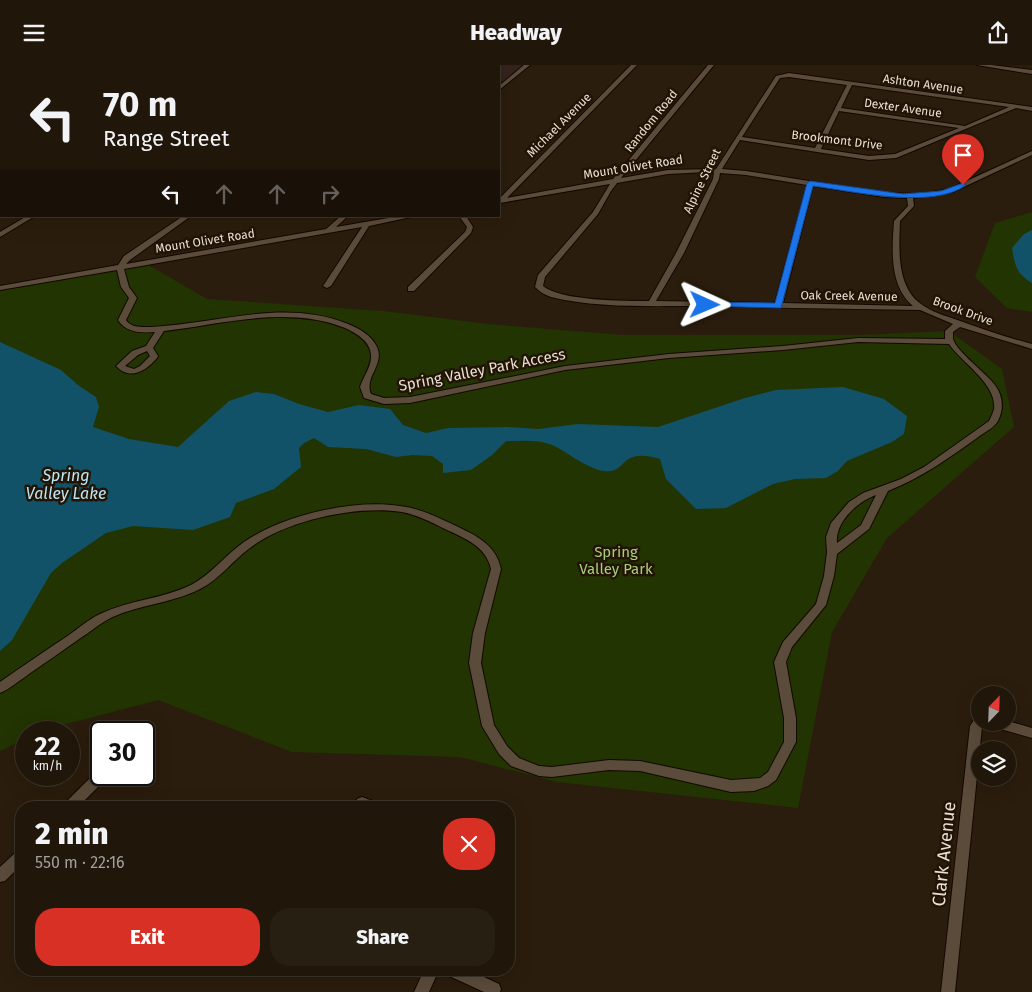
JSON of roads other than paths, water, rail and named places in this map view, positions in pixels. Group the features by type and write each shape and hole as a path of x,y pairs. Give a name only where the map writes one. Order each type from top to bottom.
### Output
{"street":[{"path":"500,87 527,65"},
{"name":"Michael Avenue","path":"500,200 634,65"},
{"name":"Random Road","path":"539,287 541,277 596,213 608,190 711,65"},
{"path":"980,65 1032,72"},
{"name":"Ashton Avenue","path":"782,75 1032,109"},
{"name":"Alpine Street","path":"651,304 680,253 716,179 718,170 778,77 782,75"},
{"path":"817,150 850,84"},
{"name":"Brookmont Drive","path":"738,138 869,158 891,158 1014,107"},
{"name":"Dexter Avenue","path":"838,109 964,127"},
{"name":"Mount Olivet Road","path":"500,201 676,171 718,170 884,195 930,195 951,191 1032,153"},
{"path":"778,306 810,183"},
{"name":"Brook Drive","path":"910,196 910,206 897,221 898,273 905,292 914,304 962,324 1032,347"},
{"path":"0,235 30,217"},
{"path":"120,267 128,258 187,217"},
{"path":"327,231 344,217"},
{"name":"Mount Olivet Road","path":"0,288 407,217"},
{"path":"411,289 468,233 470,227 463,217"},
{"path":"327,286 367,224"},
{"name":"Spring Valley Park Access","path":"120,267 125,287 133,298 123,317 123,323 129,328 161,329 282,315 316,316 337,322 363,335 373,348 374,361 365,383 364,392 372,398 384,401 420,398 565,368 670,356 784,348 858,340 950,342"},
{"name":"Oak Creek Avenue","path":"539,287 546,293 571,298 651,304 921,308"},
{"path":"0,688 103,617 120,609 172,597 199,586 247,545 278,529 333,513 374,508 398,508 418,513 461,532 485,547 495,561 496,569 479,633 475,663 488,726 495,741 515,762 538,771 552,772 609,765 640,766 730,786 754,785 764,782 772,776 790,742 790,718 780,662 786,645 821,605 829,576 832,552 831,537 835,525 843,514 866,495 904,481 944,458 992,422 997,415 998,401 990,384 950,342 949,331 953,327 962,324"},
{"path":"149,348 161,329"},
{"path":"832,552 865,527 883,490"},
{"path":"1016,728 1032,733"},
{"name":"Clark Avenue","path":"948,992 975,731"},
{"path":"76,801 90,786"},
{"path":"0,876 15,862"},
{"path":"421,992 429,976"},
{"path":"465,976 494,989"}],"water":[{"path":"1032,230 1032,283 1017,269 1012,248 1024,234"},
{"name":"Spring Valley Lake","path":"0,342 61,370 96,397 99,407 93,427 129,439 178,447 229,401 256,392 274,394 299,404 328,412 359,405 390,409 403,425 426,433 448,428 507,427 538,429 578,424 658,427 745,398 776,390 843,387 884,399 907,416 904,434 892,442 847,461 838,471 826,478 795,479 773,484 726,508 696,509 666,479 660,459 648,456 635,456 616,469 604,471 589,466 547,443 506,441 492,455 471,470 443,473 443,464 432,456 412,455 396,457 366,449 328,447 314,438 299,448 301,467 274,489 236,503 230,517 193,530 133,526 106,533 62,563 51,573 12,640 0,651"}],"park label":[{"name":"Spring Valley Park","path":"616,560"}]}
